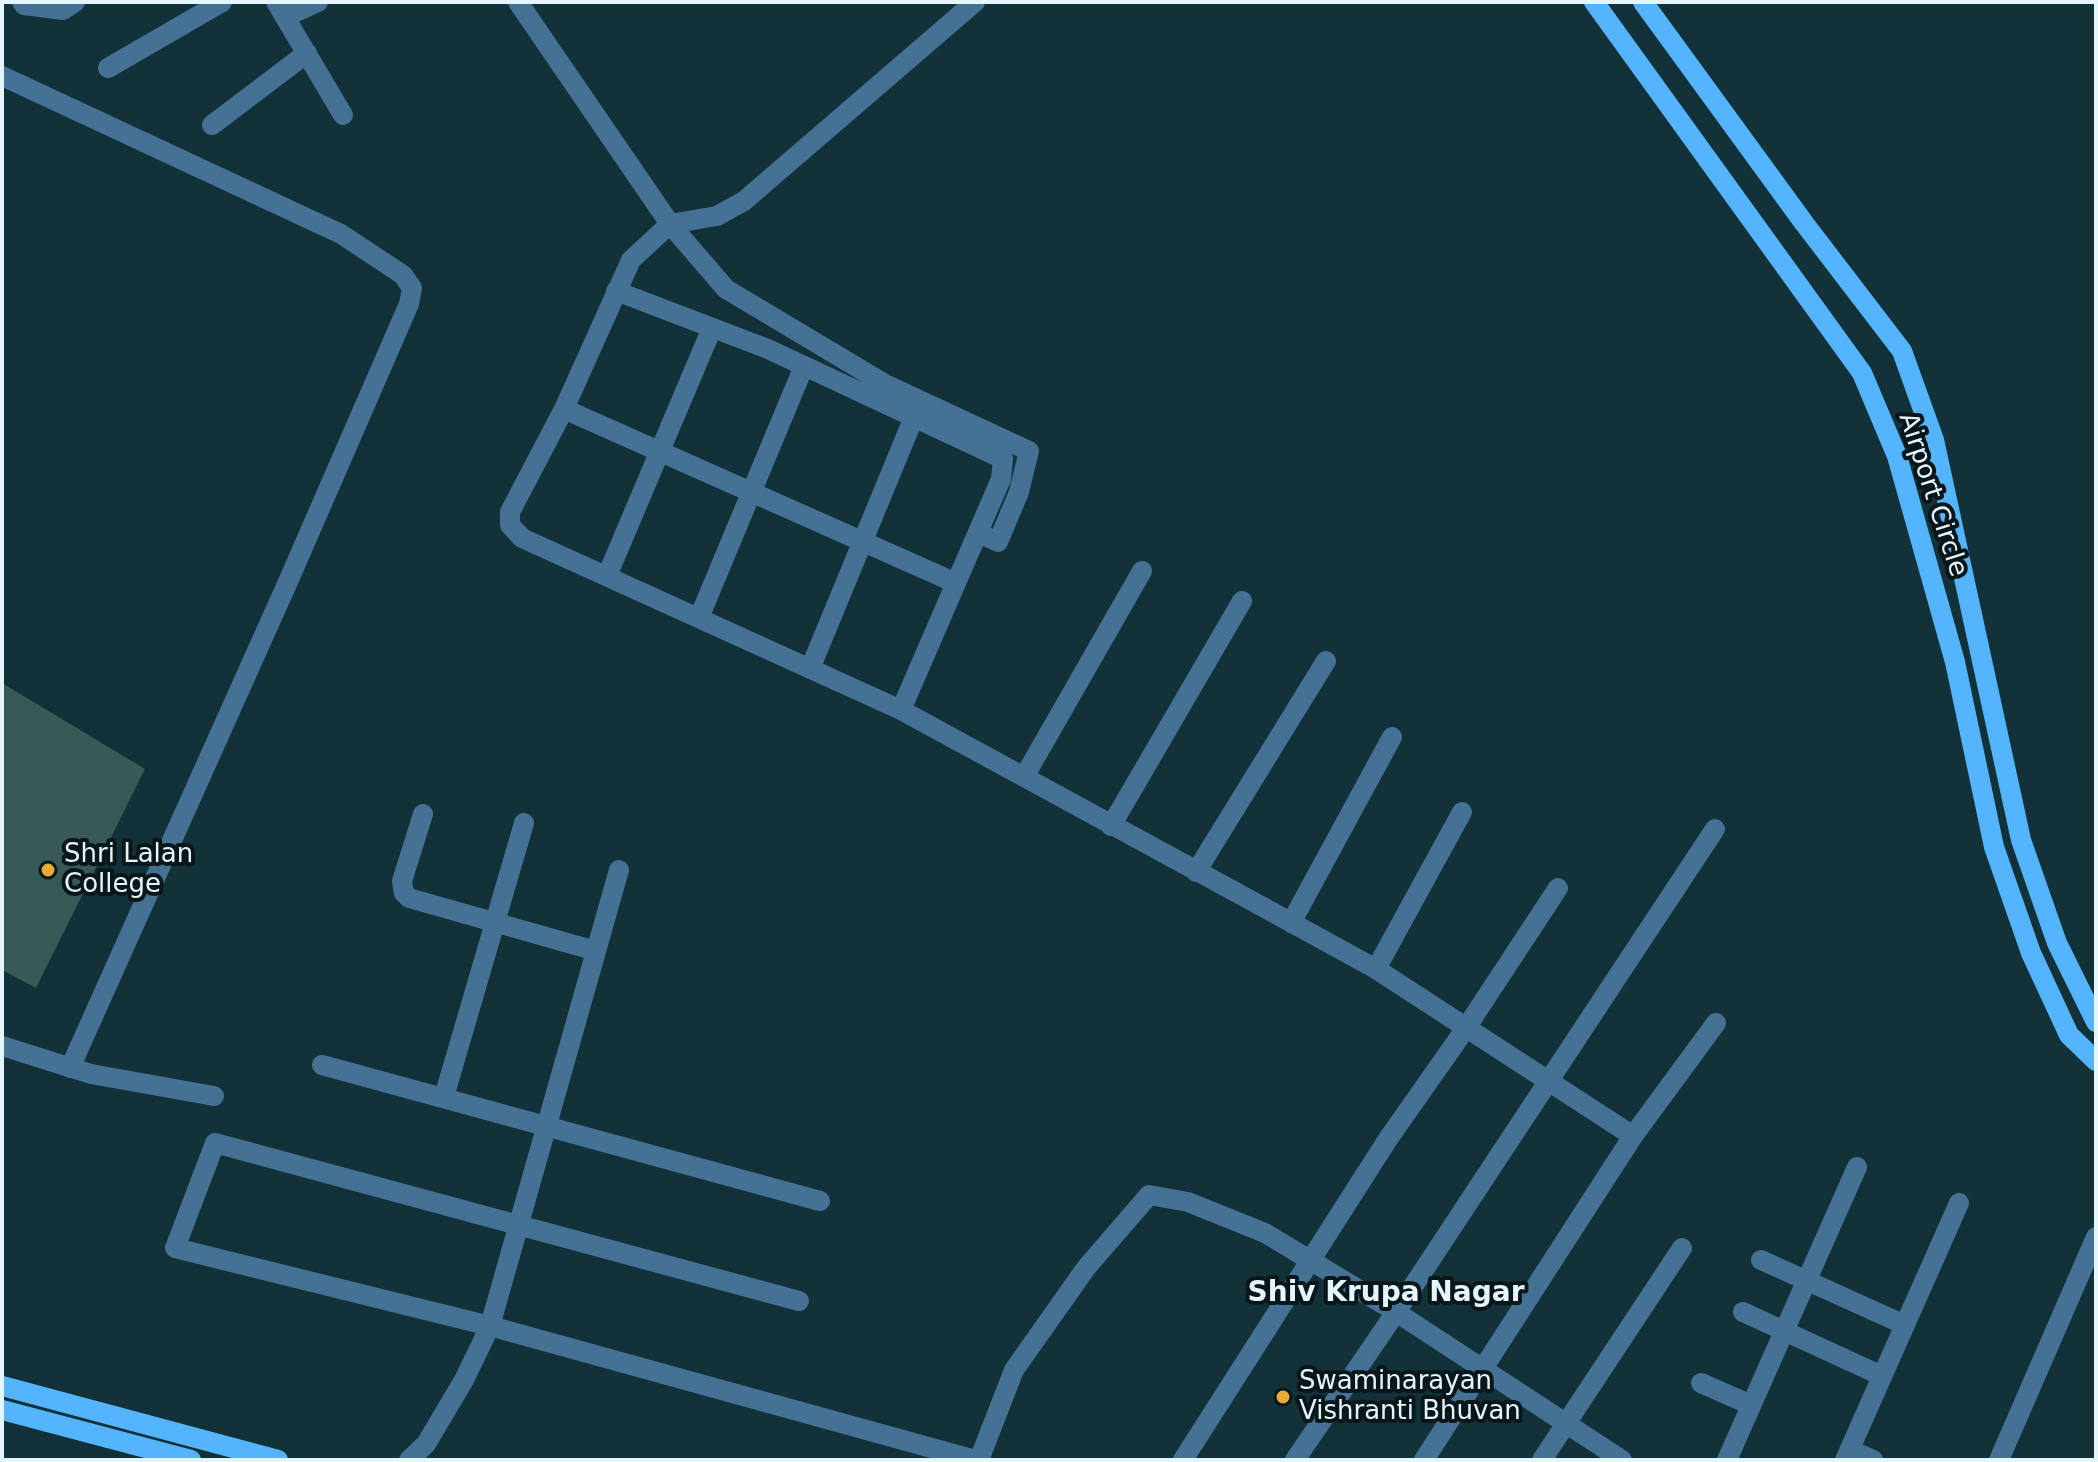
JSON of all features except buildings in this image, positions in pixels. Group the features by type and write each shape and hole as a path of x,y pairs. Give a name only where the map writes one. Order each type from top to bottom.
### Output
{"main road":[{"name":"Airport Circle","path":"1594,2 1862,373 1897,456 1955,662 1994,847 2031,953 2069,1035 2096,1061"},
{"name":"Airport Circle","path":"1643,2 1804,223 1902,351 1934,440 2021,840 2057,943 2096,1022"},
{"path":"2,1386 278,1460"},
{"path":"2,1410 191,1460"}],"street":[{"path":"22,2 24,5 63,10 75,2"},
{"path":"108,68 222,2"},
{"path":"318,2 280,10 343,115"},
{"path":"518,2 670,224 726,289 885,384 1029,451 1019,492 998,542 978,533"},
{"path":"975,2 744,201 717,216 670,224 631,260 564,409 510,512 510,525 522,538 901,710 1376,969 1633,1136"},
{"path":"212,125 307,53"},
{"path":"2,76 341,234 403,275 412,288 409,304 293,570 70,1068"},
{"path":"616,291 804,366 1003,459 1001,479 901,710"},
{"path":"607,576 712,328"},
{"path":"699,618 804,366"},
{"path":"564,409 956,583"},
{"path":"810,669 914,417"},
{"path":"1024,777 1142,571"},
{"path":"1111,826 1242,601"},
{"path":"1196,872 1326,661"},
{"path":"1291,923 1392,737"},
{"path":"1376,969 1462,812"},
{"path":"423,814 402,881 404,893 409,898 596,951"},
{"path":"444,1097 524,823"},
{"path":"1295,1460 1715,829"},
{"path":"409,1460 426,1444 464,1380 490,1326 619,870"},
{"path":"1183,1460 1388,1139 1558,888"},
{"path":"1424,1460 1633,1136 1716,1023"},
{"path":"2,1046 91,1074 214,1096"},
{"path":"322,1065 820,1201"},
{"path":"799,1301 215,1143 175,1248 490,1326 977,1460 1014,1370 1086,1268 1149,1195 1188,1202 1265,1233 1396,1312 1622,1460"},
{"path":"1727,1460 1857,1167"},
{"path":"1873,1460 1848,1455 1959,1203"},
{"path":"1999,1460 2096,1237"},
{"path":"1542,1460 1682,1248"},
{"path":"1761,1260 1905,1325"},
{"path":"1743,1312 1882,1376"},
{"path":"1701,1383 1751,1405"}],"place":[{"name":"Shri Lalan College","path":"48,870"},
{"name":"Swaminarayan Vishranti Bhuvan","path":"1283,1397"}],"district":[{"name":"Shiv Krupa Nagar","path":"1386,1294"}]}
